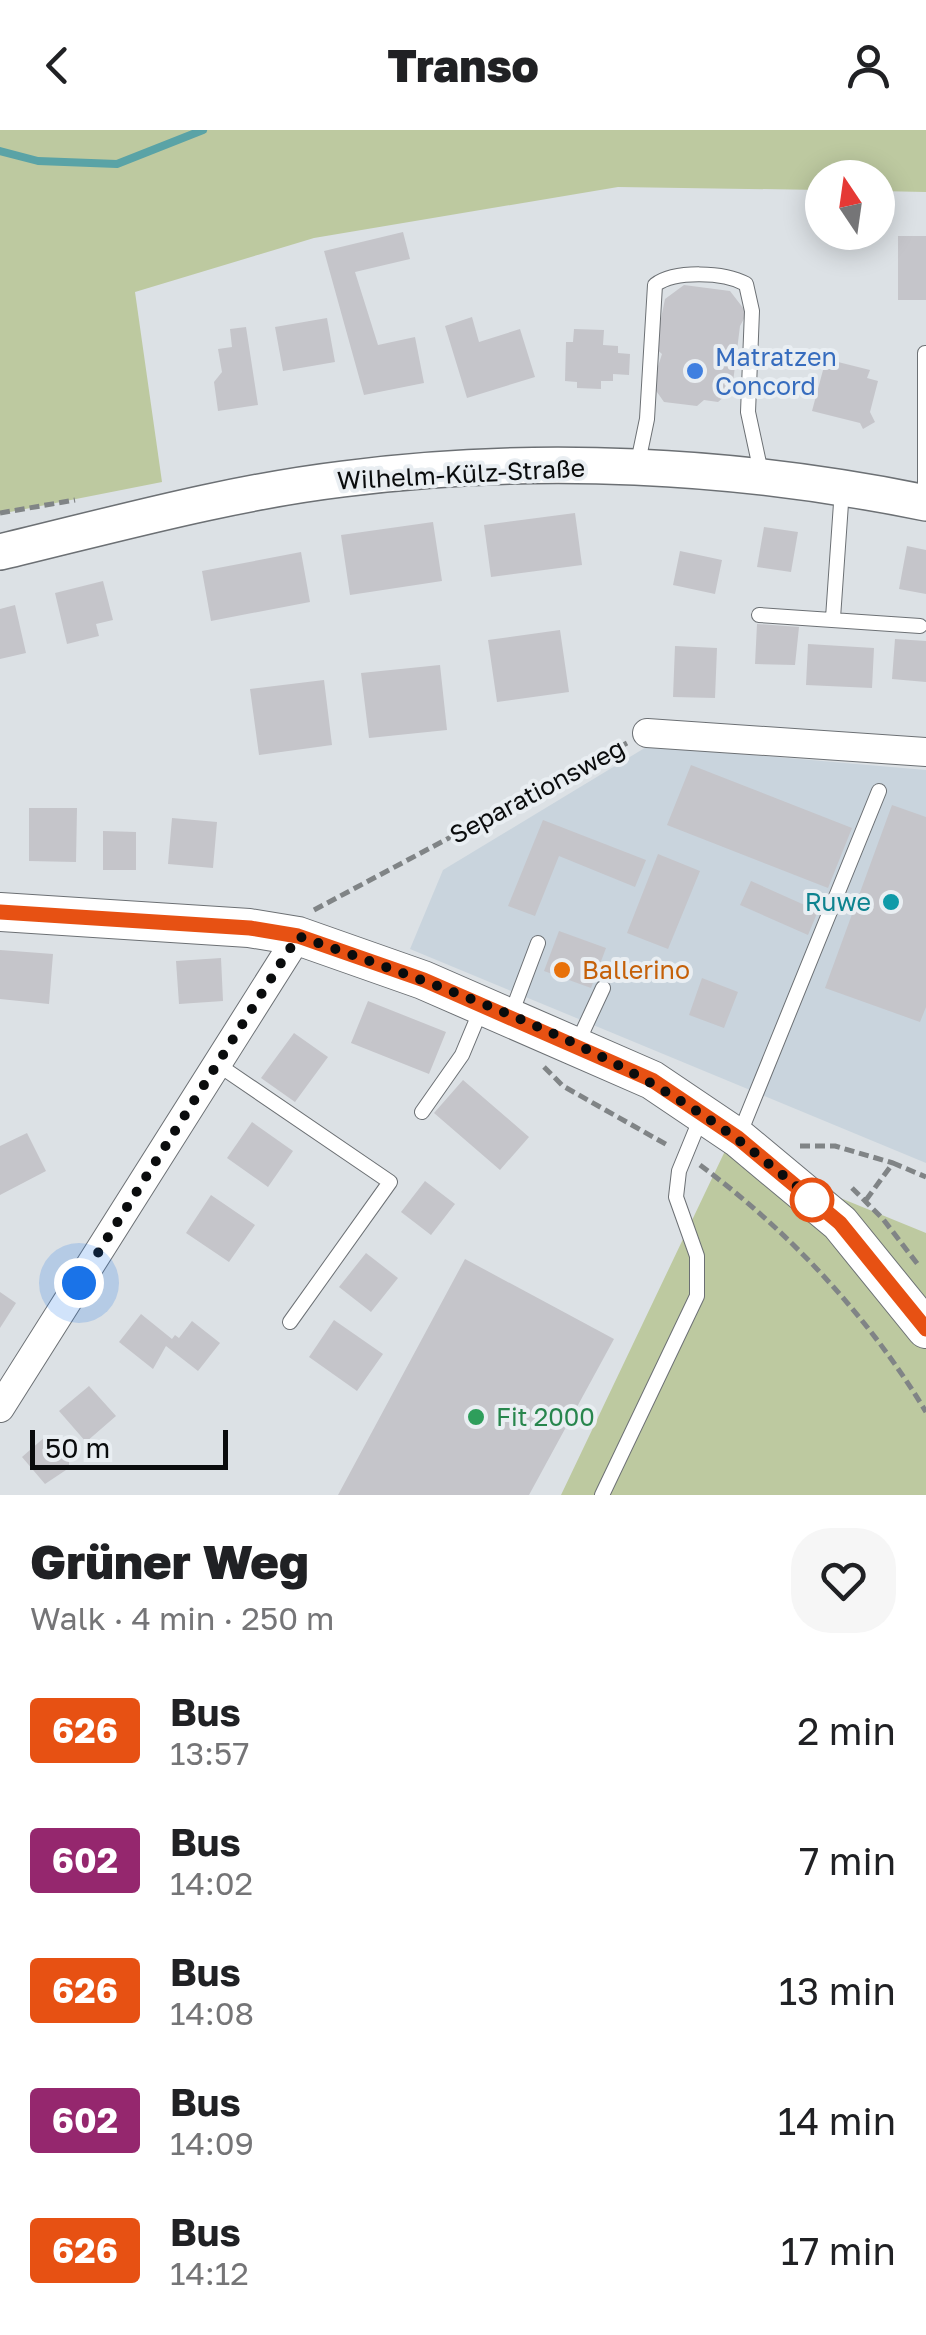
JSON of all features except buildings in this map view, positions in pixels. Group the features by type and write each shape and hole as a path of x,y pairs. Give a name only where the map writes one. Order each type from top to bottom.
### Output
{"main road":[{"path":"0,912 250,928 298,936 424,980 652,1080 738,1138 840,1223 926,1328"}],"street":[{"name":"Wilhelm-Külz-Straße","path":"0,552 196,506 340,479 456,469 637,468 762,476 843,486 926,503"},
{"name":"Separationsweg","path":"647,733 926,752"},
{"path":"0,1408 298,936"}],"lane":[{"path":"637,468 646,420 655,285 679,275 698,276 746,284 752,312 748,412 762,476"},
{"path":"925,353 926,503"},
{"path":"834,618 843,486"},
{"path":"759,615 920,626"},
{"path":"738,1138 878,791"},
{"path":"422,1112 496,1012 538,943"},
{"path":"576,1047 604,988"},
{"path":"217,1064 390,1182 290,1322"},
{"path":"602,1495 697,1296 697,1256 676,1197 685,1156 702,1114"}],"path":[{"name":"Separationsweg","path":"298,936 316,908 647,733"},
{"path":"541,1063 563,1086 685,1156 806,1257 900,1368 926,1412"},
{"path":"800,1146 835,1146 926,1177"},
{"path":"840,1223 867,1200 892,1163"}],"shaded area":[{"path":"648,746 926,770 926,1163 410,949 443,870"}],"green space":[{"path":"0,130 926,130 926,192 895,191 895,160 805,160 805,190 618,187 314,238 135,292 162,482 0,514"},
{"path":"725,1151 926,1233 926,1495 561,1495"}],"waterway":[{"path":"0,151 38,161 117,164 203,130"}],"bus line":[{"name":"626","path":"0,912 250,928 298,936 424,980 652,1080 738,1138 840,1223 926,1329"}],"place":[{"name":"Matratzen Concord","path":"695,371"},
{"name":"Ruwe","path":"891,902"},
{"name":"Ballerino","path":"562,970"},
{"name":"Fit 2000","path":"476,1417"}],"route":[{"path":"79,1283 298,936 424,980 652,1080 738,1138 812,1200"}]}
